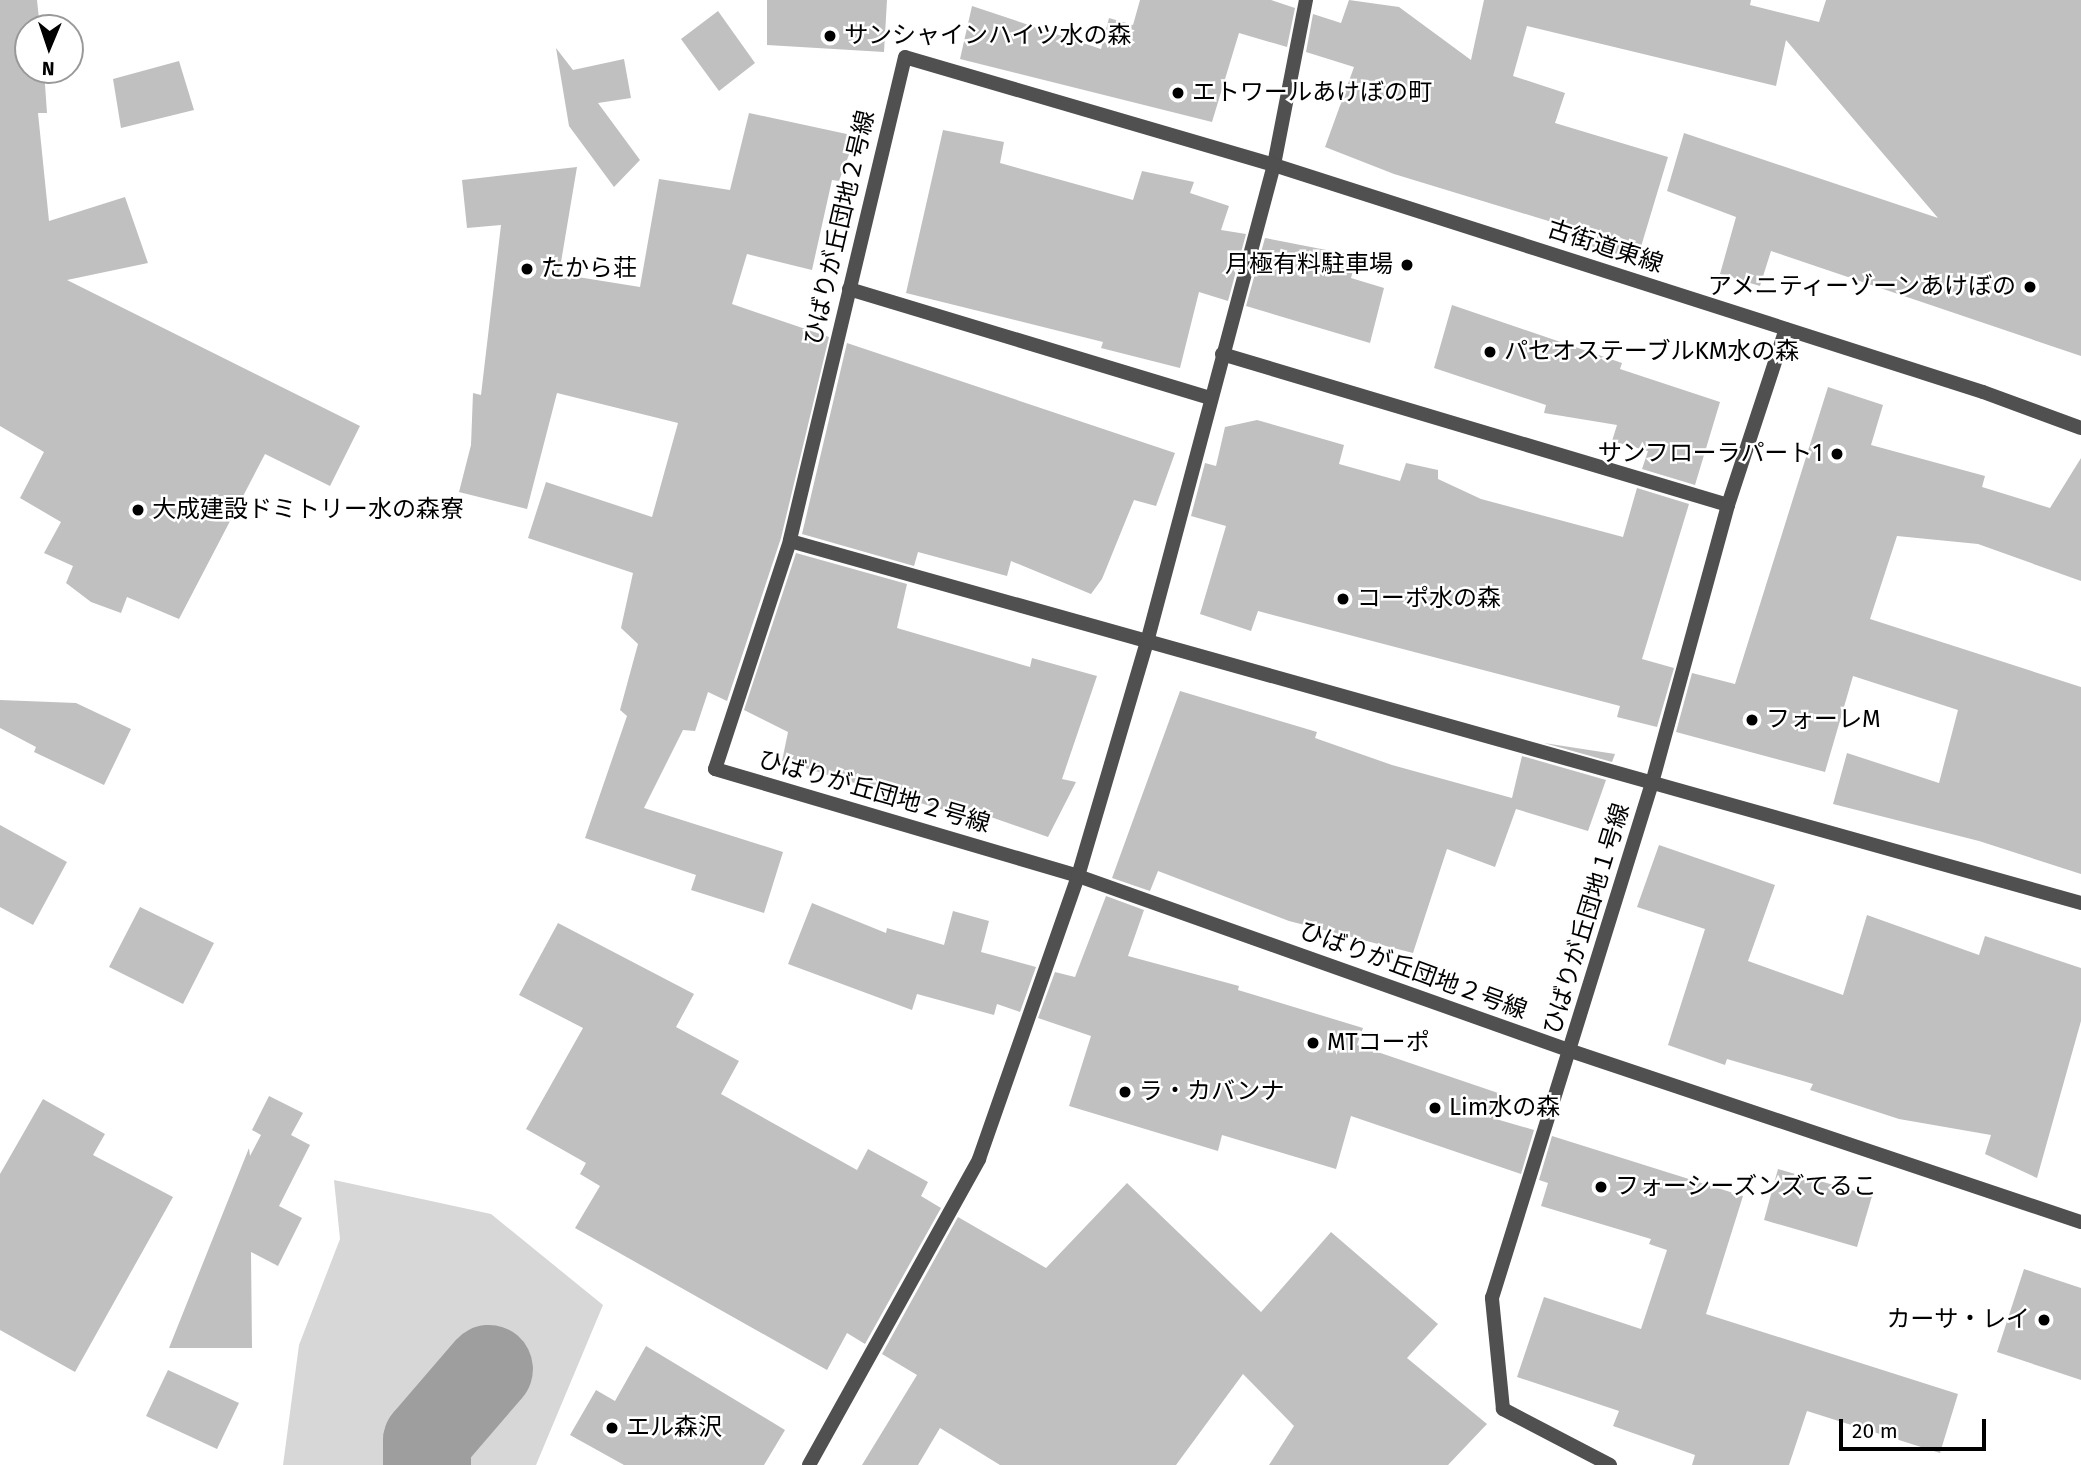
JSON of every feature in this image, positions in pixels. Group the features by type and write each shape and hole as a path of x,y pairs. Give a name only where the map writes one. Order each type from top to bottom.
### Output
{"street":[{"path":"809,1465 979,1159 1078,876 1147,642 1274,165 1306,0"},
{"name":"ひばりが丘団地２号線","path":"1274,165 905,57 789,541 715,769 1078,876 1571,1051 2081,1222"},
{"name":"古街道東線","path":"1274,165 1786,328 2081,428"},
{"path":"849,289 1211,398"},
{"name":"ひばりが丘団地１号線","path":"1610,1465 1503,1409 1492,1298 1571,1051 1652,782 1728,505 1786,328"},
{"path":"1222,354 1728,505"},
{"path":"789,541 2081,903"}],"shaded area":[{"path":"334,1180 491,1214 603,1305 536,1465 468,1465 469,1443 514,1388 470,1339 387,1431 386,1465 283,1465 299,1345 340,1239"}],"building":[{"path":"0,0 37,0 38,14 14,14 14,84 45,84 47,113 38,113 49,221 125,197 148,263 67,280 360,426 330,486 265,454 179,619 127,597 121,613 91,602 66,583 73,566 44,553 61,522 20,498 44,452 0,426"},
{"name":"サンシャインハイツ水の森","path":"767,0 887,0 884,52 767,45"},
{"path":"1140,0 1271,0 1295,8 1287,47 1239,33 1212,122 960,59 972,6 1101,49 1109,18 1133,25"},
{"path":"1349,0 1399,7 1471,60 1484,0 1751,0 1750,5 1819,22 1826,0 2081,0 2081,356 1771,251 1760,286 1720,274 1736,217 1667,191 1684,133 1938,218 1786,40 1776,86 1527,26 1513,76 1565,93 1555,123 1668,157 1637,260 1565,238 1568,227 1394,174 1325,147 1354,67 1306,52 1313,14 1341,23"},
{"path":"718,11 755,63 719,91 681,39"},
{"path":"556,48 573,70 624,59 631,98 598,103 640,160 614,187 569,126"},
{"path":"179,61 194,110 121,128 113,79"},
{"path":"749,113 856,136 839,181 832,180 812,270 747,254 732,304 829,337 781,538 727,701 708,692 695,731 683,730 644,808 783,852 764,913 691,890 696,875 585,838 627,716 620,710 638,644 621,628 633,573 528,538 546,482 652,517 678,423 557,393 527,509 459,492 471,445 473,393 481,395 501,225 467,228 462,180 577,167 559,274 640,287 659,179 730,190"},
{"path":"943,130 1004,142 1000,163 1133,200 1142,171 1194,182 1190,193 1229,206 1221,230 1246,234 1228,301 1199,292 1180,368 1101,348 1103,342 906,293"},
{"path":"1265,238 1357,256 1351,278 1384,288 1370,343 1246,306"},
{"path":"1452,305 1622,363 1620,369 1720,402 1695,485 1642,469 1648,451 1612,441 1617,425 1544,413 1546,405 1434,368"},
{"path":"847,343 1175,453 1156,506 1134,500 1102,579 1091,594 1011,561 1007,576 918,552 914,566 802,534"},
{"path":"1828,387 1883,405 1871,445 1985,476 1982,487 2050,508 2081,458 2081,581 1978,544 1897,536 1870,619 2081,687 2081,874 1979,841 1833,804 1847,753 1939,783 1958,710 1853,676 1825,772 1676,732 1692,673 1735,684"},
{"path":"1257,420 1344,445 1339,464 1400,481 1406,463 1438,470 1438,479 1481,499 1623,537 1637,488 1689,504 1642,659 1674,668 1657,727 1617,717 1620,706 1258,611 1251,631 1200,614 1226,526 1191,516 1205,463 1216,466 1225,427"},
{"path":"796,553 907,584 897,628 1030,667 1032,658 1097,676 1062,779 1076,782 1048,837 962,807 960,815 782,761 788,732 744,710"},
{"path":"1180,691 1317,732 1315,738 1392,765 1512,798 1522,756 1606,780 1588,831 1516,809 1495,867 1447,849 1413,953 1289,921 1158,871 1150,891 1112,878"},
{"path":"0,700 76,703 131,729 104,785 34,752 36,747 0,728"},
{"path":"1544,743 1615,754 1612,762"},
{"path":"0,825 67,862 33,925 0,907"},
{"path":"1659,845 1775,885 1748,961 1843,995 1867,915 1979,955 1985,936 2081,968 2081,1021 2037,1178 1985,1154 1991,1135 1899,1119 1810,1090 1813,1084 1727,1059 1725,1065 1668,1045 1705,929 1637,907"},
{"path":"1106,896 1144,910 1128,956 1239,986 1238,990 1363,1028 1357,1045 1504,1095 1496,1119 1534,1130 1521,1174 1351,1116 1336,1169 1222,1135 1218,1151 1069,1106 1091,1036 1038,1018 1055,972 1075,977"},
{"path":"812,903 886,933 887,928 944,945 953,911 989,921 981,952 1036,967 1020,1012 997,1004 994,1015 917,994 912,1010 788,964"},
{"path":"140,907 214,943 183,1004 109,967"},
{"path":"558,923 694,994 676,1027 739,1061 721,1094 857,1170 868,1149 928,1182 921,1196 941,1208 865,1344 847,1333 827,1370 575,1228 600,1186 580,1174 586,1163 526,1129 583,1028 519,995"},
{"path":"269,1096 303,1113 291,1135 310,1145 279,1206 302,1218 278,1266 251,1252 252,1348 169,1348 249,1148 250,1156 261,1135 252,1130"},
{"path":"43,1099 105,1134 93,1155 173,1197 75,1372 0,1330 0,1174"},
{"path":"1552,1136 1743,1196 1706,1314 1958,1394 1940,1453 1807,1411 1789,1465 1692,1465 1695,1455 1613,1426 1619,1411 1517,1377 1544,1297 1641,1329 1667,1250 1649,1244 1651,1239 1541,1206 1548,1183 1539,1180"},
{"path":"1778,1169 1872,1196 1857,1247 1764,1220"},
{"path":"1127,1183 1261,1312 1331,1232 1438,1324 1407,1358 1487,1424 1448,1465 1269,1465 1294,1426 1243,1374 1176,1465 1000,1465 940,1428 918,1465 862,1465 917,1375 882,1354 958,1217 1046,1268"},
{"name":"カーサ・レイ","path":"2024,1269 2081,1288 2081,1380 1997,1352"},
{"path":"646,1346 785,1430 764,1465 624,1465 570,1435 596,1390 615,1401"},
{"path":"168,1370 239,1403 217,1449 146,1416"}],"waterway":[{"path":"427,1465 427,1441 489,1369"}],"place":[{"name":"サンシャインハイツ水の森","path":"830,36"},
{"name":"エトワールあけぼの町","path":"1178,93"},
{"name":"月極有料駐車場","path":"1407,265"},
{"name":"たから荘","path":"527,269"},
{"name":"アメニティーゾーンあけぼの","path":"2030,287"},
{"name":"パセオステーブルKM水の森","path":"1490,352"},
{"name":"サンフローラパート1","path":"1837,454"},
{"name":"大成建設ドミトリー水の森寮","path":"138,510"},
{"name":"コーポ水の森","path":"1343,599"},
{"name":"フォーレM","path":"1752,720"},
{"name":"MTコーポ","path":"1313,1043"},
{"name":"ラ・カバンナ","path":"1125,1092"},
{"name":"Lim水の森","path":"1435,1108"},
{"name":"フォーシーズンズてるこ","path":"1601,1187"},
{"name":"カーサ・レイ","path":"2044,1320"},
{"name":"エル森沢","path":"612,1428"}]}
